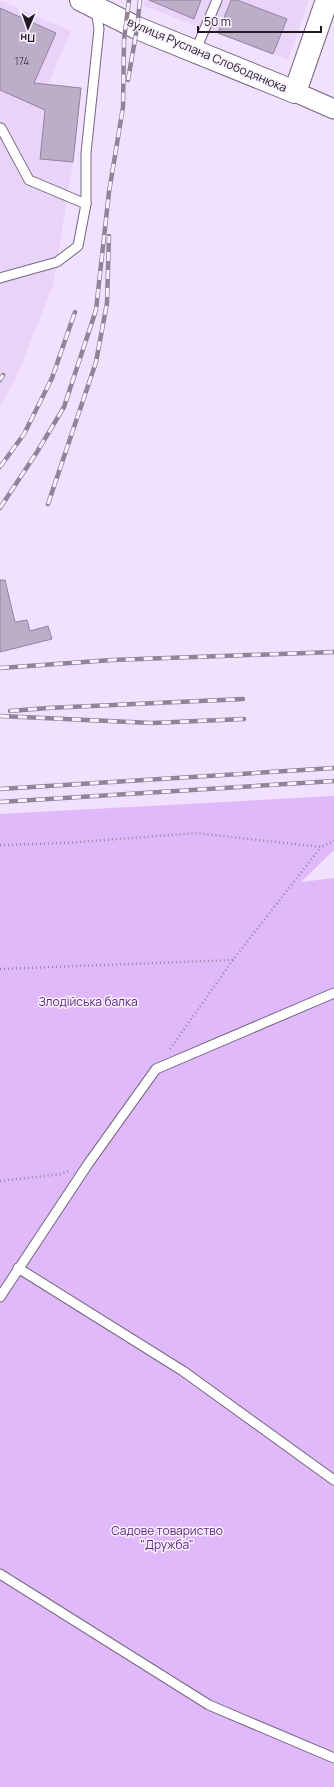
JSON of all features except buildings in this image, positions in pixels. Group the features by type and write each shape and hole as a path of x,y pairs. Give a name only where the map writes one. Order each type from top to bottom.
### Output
{"street":[{"path":"295,92 327,0"},
{"name":"вулиця Руслана Слободянюка","path":"88,3 137,28 334,108"}],"lane":[{"path":"195,52 217,0"},
{"path":"0,278 56,262 78,246 86,204 86,153 99,29 88,3"},
{"path":"1,128 29,180 86,204"},
{"path":"0,1297 88,1164 156,1069 334,993"},
{"path":"18,1268 183,1372 334,1480"},
{"path":"0,1574 210,1705 334,1758"}],"path":[{"path":"0,845 65,843 196,833 321,847"},
{"path":"156,1069 233,960 321,847 334,841"},
{"path":"0,969 233,960"},
{"path":"0,1181 61,1174 88,1164"}],"shaded area":[{"path":"0,0 71,31 48,84 81,88 73,162 53,285 14,383 0,406"},
{"path":"145,0 309,0 288,60 144,6"}],"green space":[{"name":"Садове товариство \"Дружба\"","path":"334,796 334,850 301,882 334,878 334,1787 0,1787 0,814"}],"railway":[{"path":"0,508 37,452 64,407 96,310 109,192 123,107 124,40 129,0"},
{"path":"128,80 140,0"},
{"path":"48,504 96,362 107,303 109,236"},
{"path":"0,467 24,434 52,378 75,312"},
{"path":"0,380 3,375"},
{"path":"0,668 112,660 334,652"},
{"path":"10,711 243,699"},
{"path":"0,716 152,723 244,719"},
{"path":"0,789 334,768"},
{"path":"0,802 334,781"}],"park label":[{"name":"Злодійська балка","path":"88,1002"}]}
